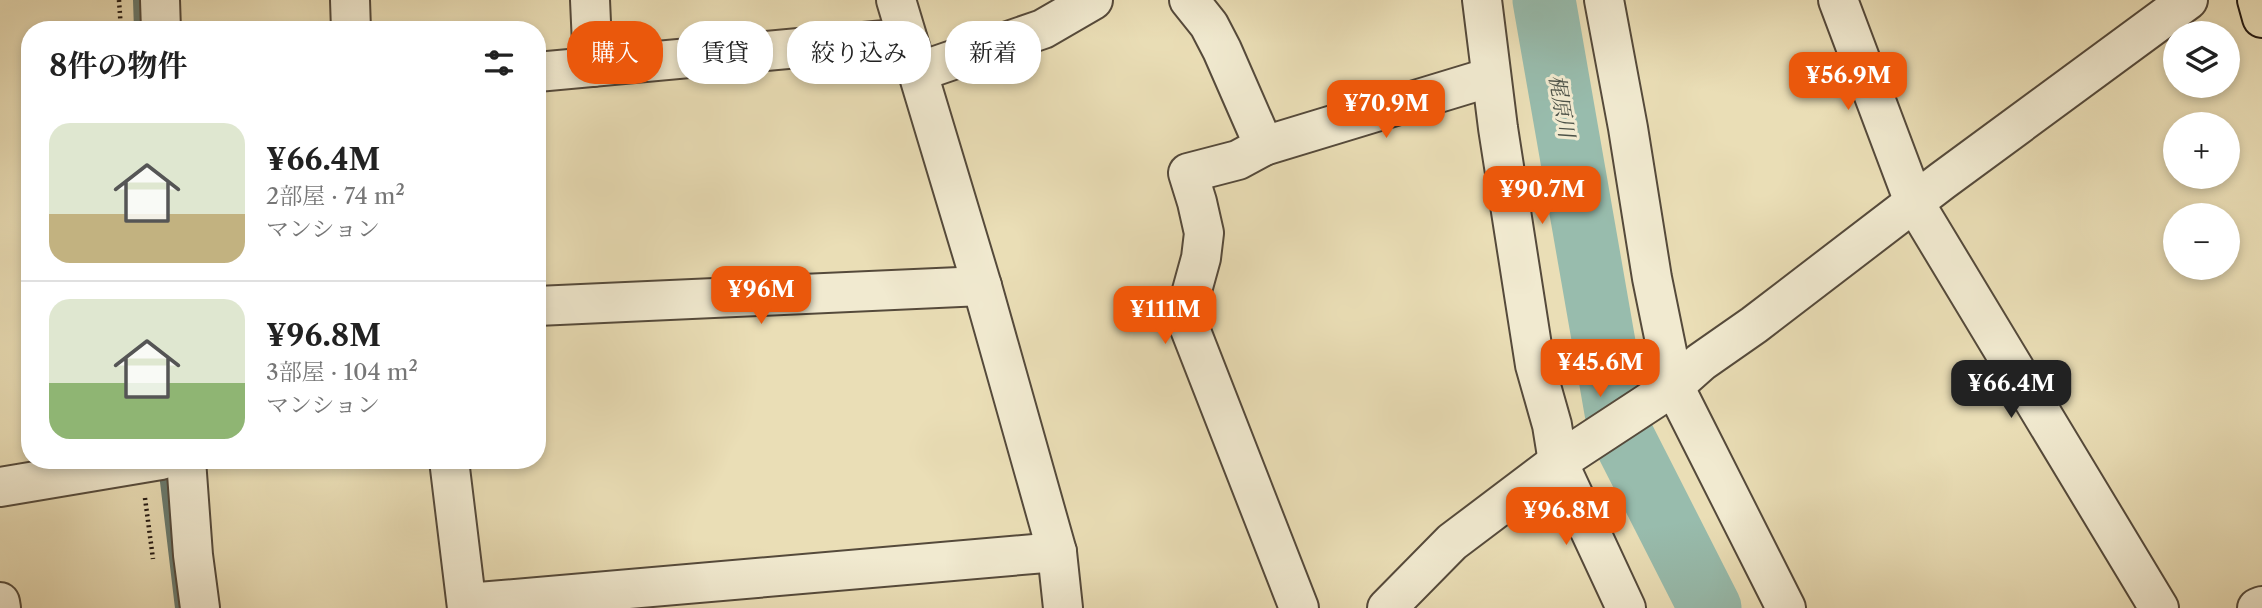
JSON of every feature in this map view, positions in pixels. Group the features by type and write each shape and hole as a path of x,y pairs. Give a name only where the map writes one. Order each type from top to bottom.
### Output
{"main road":[{"path":"2257,0 2262,18"}],"street":[{"path":"160,0 161,21"},
{"path":"350,0 351,21"},
{"path":"590,0 591,21"},
{"path":"896,0 902,21"},
{"path":"931,51 1043,29 1093,0"},
{"path":"1189,0 1209,25 1222,50 1264,146"},
{"path":"1482,0 1512,222 1533,352 1552,425 1558,462 1626,608"},
{"path":"1604,0 1652,278 1674,386 1786,608"},
{"path":"1838,0 1914,202 2159,608"},
{"path":"1387,608 1452,542 1558,462 1674,386 1700,362 1754,325 1914,202 2188,0"},
{"path":"663,64 787,60"},
{"path":"546,71 567,69"},
{"path":"1299,608 1185,316 1201,258 1204,233 1188,173 1238,160 1264,146 1492,77"},
{"path":"921,84 982,286 1057,552 1063,608"},
{"path":"546,306 982,286"},
{"path":"0,487 109,469"},
{"path":"187,469 200,608"},
{"path":"450,469 467,605 1057,552"},
{"path":"0,602 1,608"}],"path":[{"path":"120,0 121,21"},
{"path":"151,469 153,559"}],"waterway":[{"path":"138,0 139,21"},
{"name":"梶原川","path":"1544,0 1619,429 1710,608"},
{"path":"163,469 180,608"}]}
